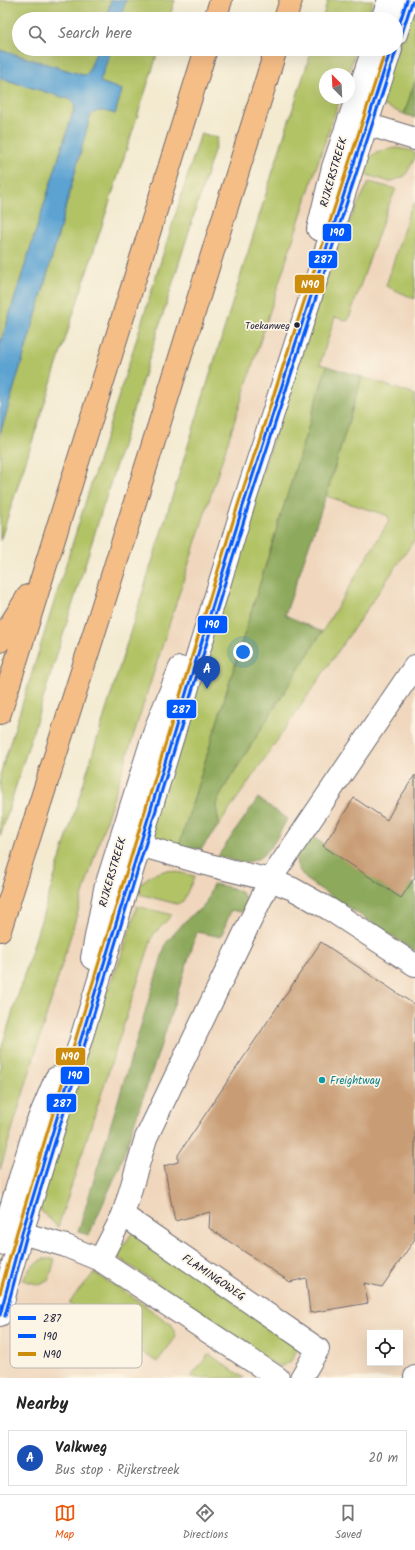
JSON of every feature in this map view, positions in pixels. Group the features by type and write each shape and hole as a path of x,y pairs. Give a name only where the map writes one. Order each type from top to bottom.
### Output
{"highway":[{"path":"217,12 221,0"},
{"path":"287,12 291,0"},
{"path":"0,713 204,56"},
{"path":"0,930 110,585 274,56"},
{"path":"0,641 45,569"}],"street":[{"path":"385,12 389,0"},
{"path":"403,12 407,0"},
{"name":"RIJKERSTREEK","path":"0,1315 8,1281 9,1235 130,843 358,121 371,56"},
{"name":"RIJKERSTREEK","path":"358,121 388,56"},
{"path":"358,121 415,139"},
{"path":"100,1260 123,1215 146,1138 270,880 415,666"},
{"path":"130,843 270,880 293,889 329,908 415,965"},
{"name":"FLAMINGOWEG","path":"123,1215 318,1349 301,1378"},
{"path":"9,1235 66,1246 100,1260 278,1378"}],"shaded area":[{"path":"352,0 415,0 415,1378 0,1378 0,1125 323,104 355,104 355,68 330,68 334,56 403,56 403,12 348,12"}],"green space":[{"path":"0,0 111,0 108,12 12,12 12,54 0,50"},
{"path":"126,0 175,0 171,12 122,12"},
{"path":"328,0 373,0 369,12 324,12"},
{"path":"415,0 415,81 404,114 377,103 394,56 403,56 403,33"},
{"path":"20,56 94,56 88,74 83,75"},
{"path":"109,56 157,56 0,541 0,434 39,305 90,117 98,111 115,114 122,90 100,82"},
{"path":"310,56 354,56 350,68 319,68 319,104 338,104 94,858 0,1170 0,1053"},
{"path":"0,78 72,100 75,106 0,345"},
{"path":"415,81 415,118 404,114"},
{"path":"201,133 218,138 0,837 0,775"},
{"path":"397,148 409,150 415,153 415,158 405,176 390,182 357,172 365,161 374,154 384,150"},
{"path":"369,182 396,189 387,209 348,321 335,317 320,364 327,366 179,846 162,840 154,834 152,831 151,807 338,244"},
{"path":"415,202 415,299 386,286 409,212"},
{"path":"327,366 362,377 326,496 285,615 322,632 221,793 216,805 219,825 201,849 179,846"},
{"path":"362,377 415,395 415,539 219,825 216,805 221,793 322,632 389,521 388,516 383,514 326,496"},
{"path":"258,798 287,819 275,841 258,859 242,862 218,856"},
{"path":"307,833 395,893 405,879 415,885 415,922 413,925 415,926 415,951 308,881 296,863 297,853"},
{"path":"167,870 195,876 183,901 177,904 131,892 151,875"},
{"path":"213,884 238,890 245,898 246,904 244,911 240,912 231,910 221,937 197,932 163,1039 119,1168 89,1235 78,1232 166,943 187,919 205,905"},
{"path":"137,906 172,915 153,935 58,1227 39,1209 95,1020 122,955"},
{"path":"133,1232 300,1344 291,1361 283,1366 276,1365 116,1256"},
{"path":"43,1259 55,1259 49,1280 40,1285 23,1280 31,1267"},
{"path":"94,1273 127,1293 172,1325 176,1337 157,1362 142,1352 142,1304 69,1304"},
{"path":"209,1354 244,1378 190,1378"}],"water":[{"path":"111,0 126,0 122,12 108,12"},
{"path":"0,50 12,54 12,56 20,56 83,75 88,74 94,56 109,56 100,82 122,90 115,114 105,111 98,111 90,117 39,305 0,434 0,345 75,106 72,100 0,78"}],"building":[{"path":"415,775 415,877 401,898 323,846 354,798 387,820"},
{"name":"Freightway","path":"321,942 415,1005 415,1239 382,1287 364,1283 368,1303 310,1313 306,1278 290,1282 209,1228 210,1212 175,1221 164,1166 178,1162 178,1155"}],"transit line":[{"name":"287","path":"403,12 407,0"},
{"name":"190","path":"403,30 412,2"},
{"name":"N90","path":"0,1293 17,1232 238,505 384,56"},
{"name":"287","path":"0,1315 22,1233 243,506 389,56"},
{"name":"190","path":"5,1316 27,1234 248,507 394,56"}],"place":[{"name":"Toekanweg","path":"297,325"},
{"name":"Valkweg","path":"207,689"},
{"name":"Freightway","path":"322,1080"}]}
